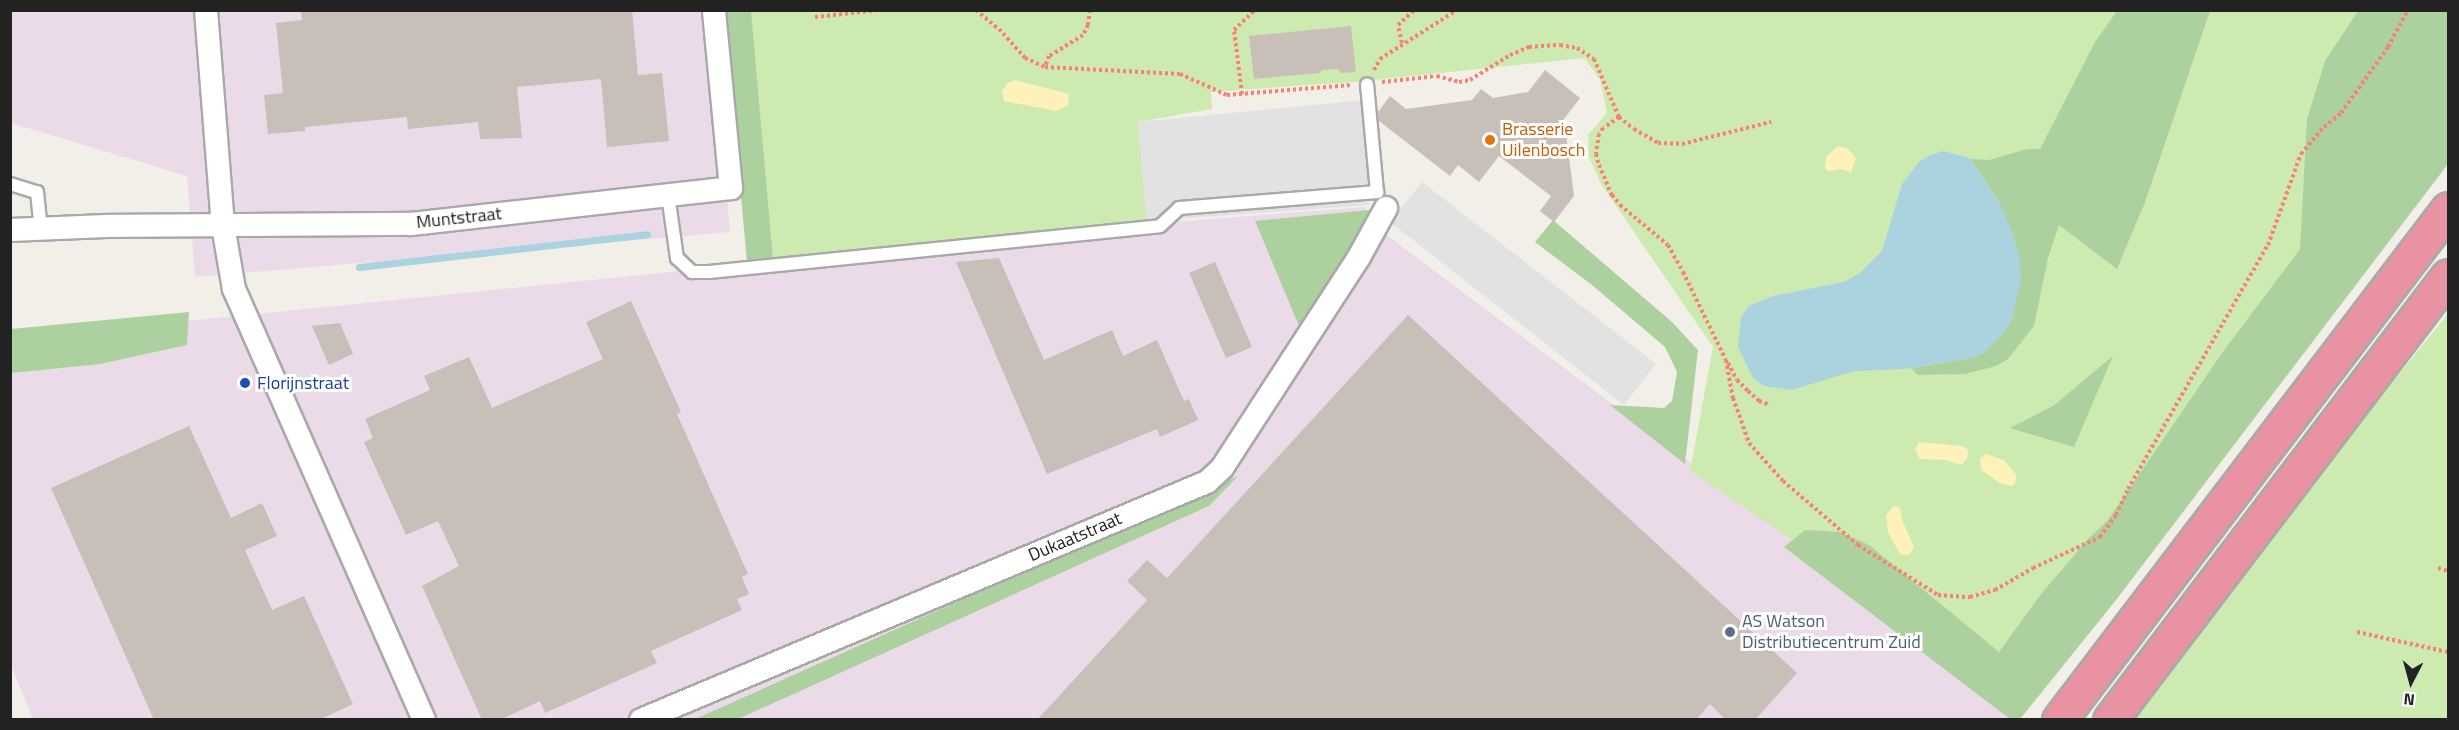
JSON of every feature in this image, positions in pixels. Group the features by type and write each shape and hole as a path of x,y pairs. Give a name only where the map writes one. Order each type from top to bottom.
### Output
{"highway":[{"path":"2059,720 2448,209"},
{"path":"2110,720 2448,276"}],"street":[{"path":"206,10 223,226 234,289 424,720"},
{"name":"Muntstraat","path":"223,226 411,224 732,188 714,10"},
{"name":"Dukaatstraat","path":"641,720 1207,482 1222,468 1359,257 1386,208"},
{"path":"10,230 223,226"}],"lane":[{"path":"668,195 677,258 692,272 709,272 1160,226 1179,208 1377,192 1367,84"},
{"path":"10,184 37,192 41,228"}],"path":[{"path":"815,17 879,10"},
{"path":"976,10 999,29 1025,58 1045,67 1180,74 1227,95 1437,76 1459,82 1470,80 1510,55 1529,47 1568,46 1586,51 1594,59 1619,117 1647,138 1672,145 1771,122"},
{"path":"1045,67 1049,56 1083,35 1088,26 1090,10"},
{"path":"1242,94 1234,30 1255,10"},
{"path":"1402,43 1398,25 1414,10"},
{"path":"1367,84 1380,59 1457,10"},
{"path":"1726,360 1740,421 1749,443 1761,458 1858,545 1938,595 1970,597 1995,590 2033,568 2085,545 2100,537 2116,515 2128,489 2246,288 2268,245 2301,154 2324,128 2341,114 2388,47 2408,10"},
{"path":"1619,117 1603,128 1596,144 1599,165 1612,195 1620,205 1668,245 1737,380 1758,401 1770,405"},
{"path":"2438,568 2448,571"},
{"path":"2357,632 2448,652"}],"shaded area":[{"path":"10,11 711,11 730,232 195,277 187,176 11,123"},
{"path":"1365,100 1369,205 1147,221 1138,122"},
{"path":"1422,182 1656,364 1624,405 1390,222"},
{"path":"1365,207 1369,222 2016,706 2006,720 33,719 11,665 10,339 1132,225"}],"green space":[{"path":"724,11 751,11 774,271 748,273"},
{"path":"734,11 2448,11 2448,107 2012,709 1806,549 1690,471 1713,347 1601,184 1589,157 1588,135 1607,113 1600,79 1584,58 1354,82 1211,92 1212,109 1138,122 1147,221 763,259"},
{"path":"2117,11 2210,11 2145,202 2117,269 2059,225 2048,258 2034,326 2008,359 1996,366 1965,374 1918,375 1911,368 1971,358 1983,353 2003,333 2000,204 1971,159 1989,160 2027,149 2040,149 2095,42"},
{"path":"2358,11 2448,11 2448,164 2116,600 2020,719 2010,719 1784,547 1805,530 1840,532 1869,545 1999,652 2041,594 2088,539 2108,520 2222,353 2300,249 2307,119 2325,61"},
{"path":"1369,210 1365,231 1302,333 1255,221"},
{"path":"1553,220 1672,322 1698,350 1685,464 1610,405 1664,408 1672,401 1677,372 1665,347 1592,285 1535,242"},
{"path":"189,312 187,345 100,364 11,373 11,329"},
{"path":"2448,314 2448,719 2133,719 2347,438"},
{"path":"2113,356 2074,447 2010,428 2053,406"},
{"path":"1238,476 1209,506 738,719 693,720"}],"sand":[{"path":"1015,80 1069,94 1068,105 1056,111 1004,101 1002,91 1008,83"},
{"path":"1838,146 1847,148 1856,158 1851,172 1840,169 1829,171 1825,168 1826,157"},
{"path":"1919,442 1962,446 1968,450 1967,459 1961,465 1946,460 1920,459 1915,450"},
{"path":"1986,454 2005,461 2016,475 2015,484 2011,486 2000,483 1981,470 1980,459"},
{"path":"1894,506 1900,508 1902,520 1914,547 1909,555 1900,554 1888,532 1886,515"}],"water":[{"path":"1943,151 1970,158 2000,204 2012,232 2019,256 2021,280 2012,320 2003,333 1983,353 1971,358 1905,369 1854,371 1792,390 1764,386 1753,378 1738,347 1741,317 1749,306 1773,296 1844,282 1860,273 1882,251 1902,184 1919,162"}],"building":[{"path":"301,10 632,10 638,75 662,73 669,141 607,147 601,79 517,87 522,138 480,139 478,122 408,129 407,117 305,127 305,131 268,134 264,95 283,93 276,23 302,20"},
{"path":"1351,26 1356,72 1342,73 1337,69 1322,70 1319,73 1254,79 1249,36"},
{"path":"1545,70 1580,98 1564,119 1574,196 1554,222 1540,211 1551,196 1499,156 1479,182 1458,165 1450,176 1379,121 1378,112 1390,96 1406,109 1472,100 1481,89 1493,98 1528,92"},
{"path":"999,258 1044,360 1112,330 1123,356 1157,340 1184,401 1189,399 1198,420 1160,437 1157,429 1047,474 956,262"},
{"path":"1215,262 1252,347 1226,358 1189,273"},
{"path":"631,301 681,412 677,414 748,574 742,577 749,594 737,599 742,610 651,651 657,663 545,713 540,701 500,720 482,720 422,586 459,566 438,521 406,535 364,442 373,438 365,419 430,390 424,376 469,357 492,408 603,359 586,322"},
{"path":"1408,315 1797,673 1755,720 1726,720 1710,704 1696,720 1037,720 1147,600 1127,581 1147,560 1167,578"},
{"path":"340,323 353,354 329,365 312,326"},
{"path":"189,426 231,518 262,503 277,536 245,550 272,610 304,596 353,704 319,720 154,720 51,488"}],"waterway":[{"path":"359,267 647,234"}],"place":[{"name":"Brasserie Uilenbosch","path":"1490,140"},
{"name":"Florijnstraat","path":"245,383"},
{"name":"AS Watson Distributiecentrum Zuid","path":"1730,632"}]}
